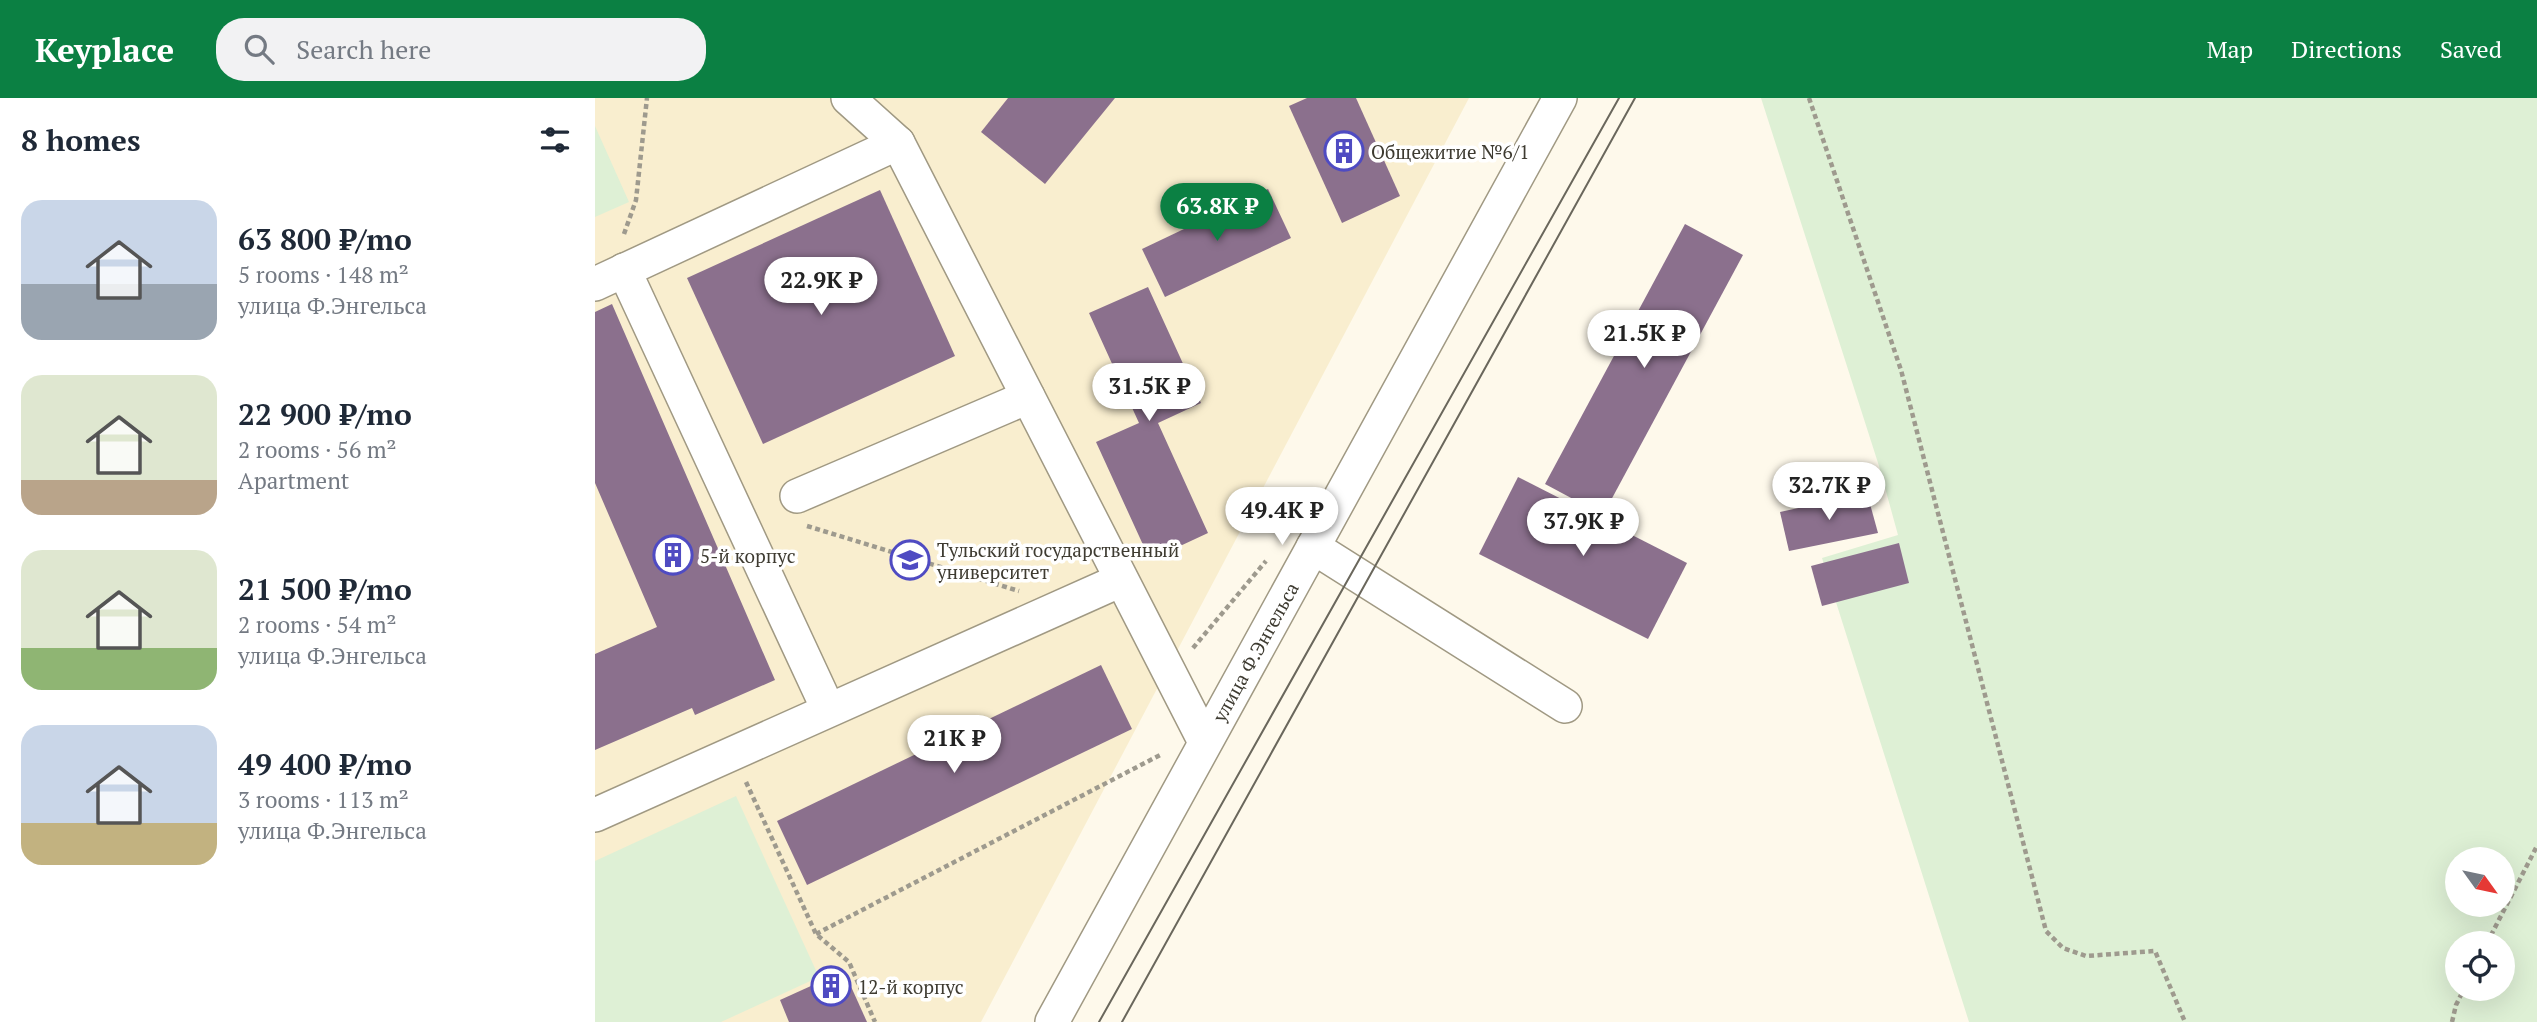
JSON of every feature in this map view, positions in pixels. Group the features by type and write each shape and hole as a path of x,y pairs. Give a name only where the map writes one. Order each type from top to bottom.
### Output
{"street":[{"path":"848,98 898,143 1205,742"},
{"name":"улица Ф.Энгельса","path":"1052,1022 1560,98"},
{"path":"828,709 609,277 898,143"},
{"path":"798,510 1028,397"},
{"path":"1313,547 1566,706"},
{"path":"595,815 1121,580"}],"path":[{"path":"609,277 636,200 647,98"},
{"path":"1809,98 1901,370 2046,931 2063,948 2086,956 2155,951 2185,1022"},
{"path":"798,510 1065,604"},
{"path":"1170,675 1273,553"},
{"path":"732,752 816,934 849,962 875,1022"},
{"path":"816,934 1162,754"},
{"path":"2493,931 2537,846"},
{"path":"2452,1022 2458,1001"}],"shaded area":[{"name":"Тульский государственный университет","path":"595,98 1469,98 981,1022 595,1022"}],"green space":[{"path":"1761,98 2537,98 2537,1022 1969,1022 1822,558 1898,535 1879,466"},
{"path":"595,126 629,202 595,217"},
{"path":"736,796 819,977 721,1022 595,1022 595,861"}],"building":[{"path":"1008,98 1115,98 1045,184 981,132"},
{"name":"Общежитие №6/1","path":"1307,98 1356,98 1400,196 1342,223 1289,106"},
{"path":"1268,189 1291,238 1165,297 1142,249"},
{"path":"880,190 955,356 763,444 687,278"},
{"path":"1685,224 1743,255 1603,515 1545,484"},
{"path":"1148,287 1201,403 1158,423 1208,533 1150,560 1096,442 1139,423 1089,313"},
{"name":"5-й корпус","path":"612,304 775,680 695,715 692,708 595,750 595,654 657,627 595,483 595,312"},
{"path":"1518,477 1687,563 1648,639 1479,554"},
{"path":"1867,493 1878,533 1789,551 1780,512"},
{"path":"1899,543 1909,583 1822,606 1811,566"},
{"path":"1101,665 1132,729 807,885 777,821"},
{"name":"12-й корпус","path":"844,971 867,1022 789,1022 780,1000"}],"tram line":[{"path":"1099,1022 1619,98"},
{"path":"1122,1022 1635,98"}],"place":[{"name":"Общежитие №6/1","path":"1344,151"},
{"name":"5-й корпус","path":"673,555"},
{"name":"Тульский государственный университет","path":"910,560"},
{"name":"12-й корпус","path":"831,986"}]}
